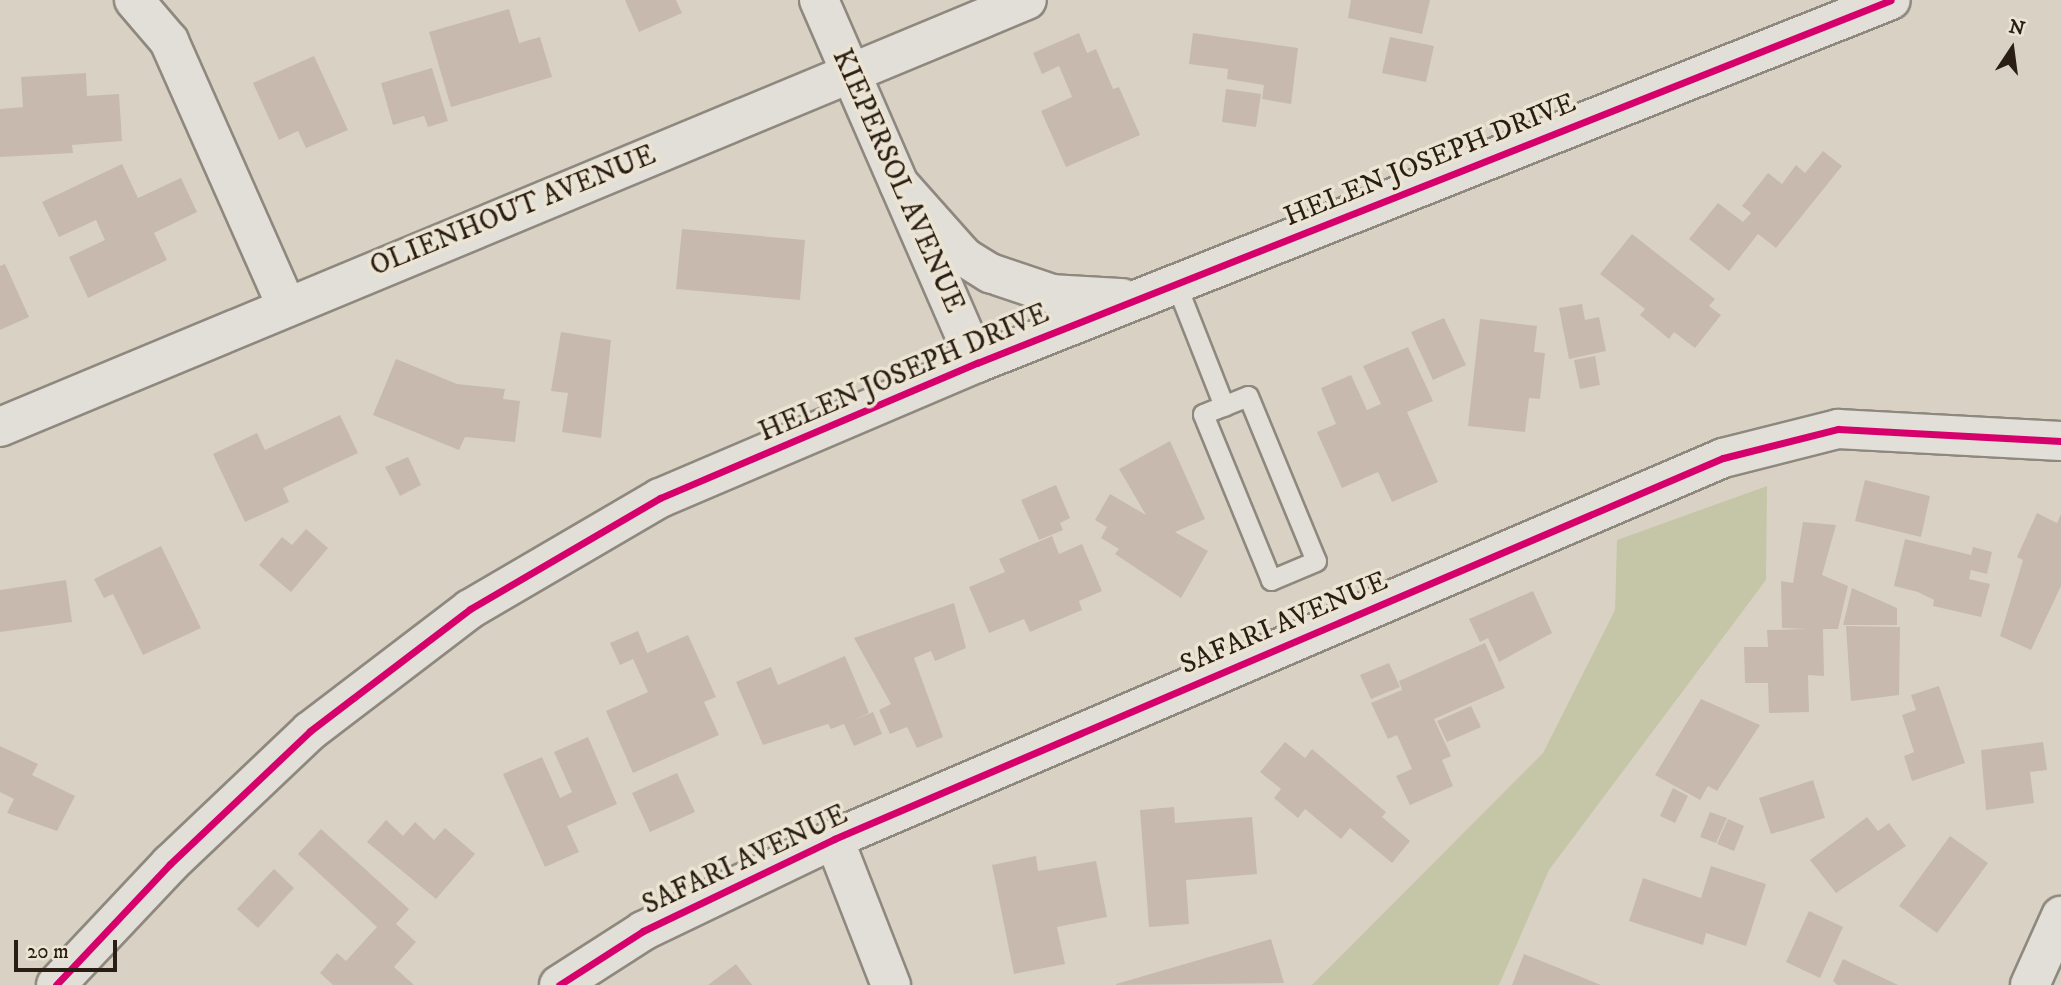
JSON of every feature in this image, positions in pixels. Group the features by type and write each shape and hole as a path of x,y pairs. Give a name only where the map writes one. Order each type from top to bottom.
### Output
{"street":[{"path":"134,0 169,41 286,305"},
{"name":"KIEPERSOL AVENUE","path":"820,0 977,363"},
{"name":"OLIENHOUT AVENUE","path":"0,426 286,305 1027,0"},
{"name":"HELEN JOSEPH DRIVE","path":"56,985 170,863 310,731 470,609 660,498 977,363 1891,0"},
{"path":"899,184 964,257 990,273 1082,299 1159,291"},
{"name":"SAFARI AVENUE","path":"559,985 643,931 834,839 1768,444 1838,429 1900,428 2061,441"},
{"path":"834,839 891,985"},
{"path":"2030,985 2061,916"}],"lane":[{"path":"1159,291 1224,406"},
{"path":"1248,396 1316,561 1271,580 1203,414 1224,406 1248,396"}],"green space":[{"path":"1767,486 1766,580 1549,870 1499,985 1312,985 1543,753 1615,610 1617,540"}],"building":[{"path":"625,0 676,0 682,13 639,32"},
{"path":"1351,0 1430,0 1422,34 1348,18"},
{"path":"509,9 519,43 540,37 552,77 451,107 429,32"},
{"path":"1079,33 1087,53 1096,49 1113,89 1119,87 1140,135 1066,167 1041,111 1072,97 1059,66 1042,74 1033,53"},
{"path":"1193,33 1298,48 1291,104 1262,99 1264,85 1227,79 1228,69 1189,64"},
{"path":"1390,37 1434,46 1426,82 1382,73"},
{"path":"314,56 348,130 306,148 298,131 279,140 253,83"},
{"path":"432,68 448,121 428,127 424,116 393,125 381,83"},
{"path":"86,73 87,96 119,94 122,141 72,145 73,153 0,157 0,109 23,107 21,77"},
{"path":"1226,89 1261,94 1256,127 1222,122"},
{"path":"1823,151 1842,166 1776,248 1758,234 1729,271 1689,239 1718,203 1743,222 1751,213 1742,206 1768,173 1782,184 1796,165 1805,173"},
{"path":"122,164 138,198 181,178 197,212 154,233 167,260 88,298 69,257 105,240 96,220 59,237 42,202"},
{"path":"682,229 805,240 800,300 676,289"},
{"path":"1632,234 1715,299 1709,306 1721,315 1695,348 1674,332 1669,339 1640,315 1645,309 1600,274"},
{"path":"5,264 29,317 0,330 0,266"},
{"path":"1582,304 1585,320 1599,317 1606,351 1569,359 1559,308"},
{"path":"1444,318 1466,365 1433,380 1411,332"},
{"path":"1480,319 1537,326 1534,352 1545,353 1540,399 1529,398 1525,432 1468,426"},
{"path":"561,332 611,340 601,438 562,432 568,393 551,391"},
{"path":"1408,347 1433,401 1407,412 1438,482 1392,502 1378,472 1342,488 1317,432 1336,424 1321,388 1351,375 1367,410 1381,404 1363,366"},
{"path":"1595,356 1600,385 1580,389 1574,360"},
{"path":"396,359 457,384 505,389 503,399 520,401 515,442 465,437 459,450 373,415"},
{"path":"340,415 358,453 283,488 289,502 245,522 213,454 257,433 265,450"},
{"path":"1170,441 1205,519 1175,532 1208,551 1181,598 1115,554 1119,549 1101,538 1107,527 1095,520 1110,494 1146,515 1119,469"},
{"path":"408,457 421,485 400,496 385,467"},
{"path":"1865,480 1930,496 1921,537 1855,521"},
{"path":"1056,485 1070,518 1060,523 1063,530 1039,540 1021,500"},
{"path":"2037,513 2057,523 2061,514 2061,586 2031,650 2000,636 2023,560 2017,557"},
{"path":"1803,522 1836,525 1822,575 1848,586 1838,629 1823,629 1824,676 1808,675 1809,712 1769,713 1768,683 1745,683 1744,647 1768,647 1767,630 1808,629 1782,628 1781,581 1793,583"},
{"path":"306,529 328,548 291,592 259,565 282,537 292,545"},
{"path":"1052,536 1059,554 1082,544 1102,591 1079,601 1082,610 1030,632 1024,619 989,633 969,587 1005,572 999,559"},
{"path":"1905,539 1971,555 1973,547 1992,552 1987,574 1971,570 1969,579 1990,584 1981,617 1933,606 1934,600 1918,592 1894,586"},
{"path":"161,546 201,628 143,655 113,594 104,598 94,579"},
{"path":"66,580 72,622 0,632 0,590"},
{"path":"1852,588 1897,608 1897,625 1843,625"},
{"path":"1533,591 1552,633 1499,662 1488,638 1480,642 1469,619"},
{"path":"954,603 966,648 935,661 931,651 914,658 943,737 917,748 907,727 890,734 879,710 891,704 854,638"},
{"path":"1846,626 1900,627 1899,695 1851,701"},
{"path":"638,631 647,653 688,635 716,697 704,702 719,735 633,773 606,711 648,692 633,659 620,665 610,643"},
{"path":"1485,643 1505,688 1434,719 1451,756 1442,760 1453,786 1410,805 1396,776 1412,769 1397,735 1388,739 1371,703 1402,690 1399,681"},
{"path":"845,656 869,713 850,722 873,712 882,734 854,746 844,724 831,729 828,724 763,745 736,682 771,667 778,685"},
{"path":"1389,663 1400,687 1371,699 1360,675"},
{"path":"1939,686 1965,763 1912,781 1904,756 1914,752 1902,715 1916,710 1911,695"},
{"path":"1701,699 1760,725 1717,791 1708,786 1700,800 1655,775"},
{"path":"1471,706 1481,727 1447,742 1437,721"},
{"path":"588,737 617,804 567,826 579,852 545,867 503,774 542,757 560,798 572,792 554,752"},
{"path":"1285,742 1305,758 1312,749 1386,812 1382,817 1410,841 1392,863 1350,828 1341,839 1305,809 1298,818 1274,798 1281,789 1260,772"},
{"path":"2043,742 2047,770 2030,772 2034,803 1986,810 1981,750"},
{"path":"0,746 38,764 32,775 75,796 57,831 7,813 14,799 0,792"},
{"path":"677,773 695,812 650,832 632,793"},
{"path":"1813,780 1825,818 1771,834 1759,798"},
{"path":"1673,788 1688,796 1675,823 1660,816"},
{"path":"1174,807 1175,823 1252,817 1257,874 1186,880 1189,924 1149,927 1140,810"},
{"path":"1710,812 1727,818 1716,843 1700,837"},
{"path":"1867,817 1878,831 1889,823 1906,846 1836,893 1810,860"},
{"path":"1728,819 1744,826 1734,851 1717,844"},
{"path":"386,820 403,836 415,822 434,840 445,828 475,854 436,899 367,842"},
{"path":"321,829 409,909 396,924 416,942 394,967 414,985 333,985 320,973 337,953 346,961 377,927 298,854"},
{"path":"1950,836 1988,863 1937,933 1899,906"},
{"path":"1036,856 1038,871 1096,861 1107,917 1057,927 1065,964 1014,974 992,865"},
{"path":"1711,866 1766,884 1746,946 1706,933 1703,945 1629,921 1643,878 1701,898"},
{"path":"274,869 294,888 258,928 237,909"},
{"path":"1809,911 1843,927 1820,978 1786,962"},
{"path":"1271,939 1284,983 1116,985 1116,984"},
{"path":"1524,954 1601,985 1512,985"},
{"path":"1843,959 1898,985 1837,985 1833,981"},
{"path":"736,964 752,985 708,985"}],"cycle path":[{"path":"56,985 170,864 310,731 470,609 660,498 977,363 1891,0"},
{"path":"559,985 643,931 834,839 1723,458 1838,429 2061,441"}]}
